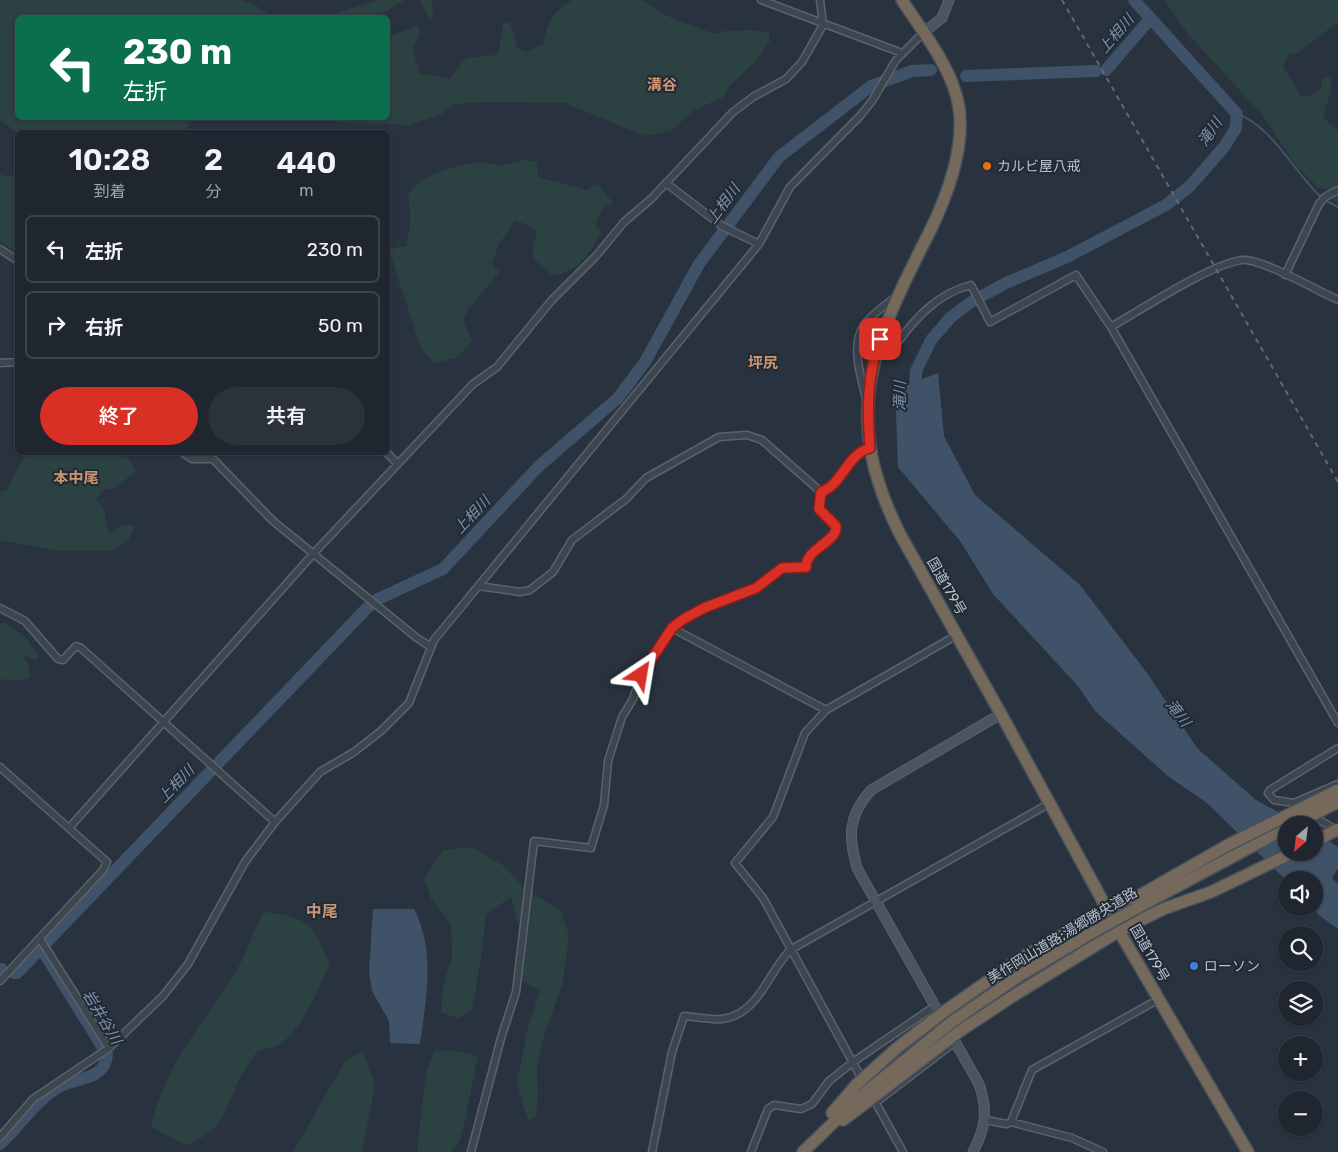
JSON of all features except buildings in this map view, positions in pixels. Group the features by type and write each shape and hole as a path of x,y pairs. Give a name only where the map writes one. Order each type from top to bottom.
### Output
{"highway":[{"name":"国道179号","path":"902,0 946,70 958,103 959,131 954,171 942,208 897,296 874,356 867,403 870,448 876,478 886,506 1002,714 1119,931 1248,1152"},
{"path":"865,1096 897,1048 940,1008 1021,958 1109,910 1128,902 1228,845 1338,790"},
{"path":"1311,816 1338,802"},
{"path":"1323,836 1335,829"},
{"name":"美作岡山道路;湯郷勝央道路","path":"805,1149 953,1021 1018,976 1135,909 1278,832"},
{"path":"865,1096 958,1036 1013,996 1119,931 1163,908 1211,892 1258,872 1278,861"}],"street":[{"path":"761,0 902,54"},
{"path":"70,827 314,554 473,384 497,367 555,297 596,256 624,222 666,183 733,112 753,97 786,79 802,62 823,25 820,0"},
{"path":"0,1137 34,1099 107,1050 163,996 188,964 245,862 275,822 320,772 368,741 409,703 431,646 478,586 759,244 790,187 860,116 902,54 923,33 942,18 949,0"},
{"path":"666,183 722,226 759,244"},
{"path":"1286,275 1319,204 1325,197 1338,190"},
{"path":"0,249 15,259"},
{"path":"1111,328 1211,271 1235,260 1256,262 1338,300"},
{"path":"880,339 898,342 911,325 934,303 954,289 971,284 990,322 1076,275 1111,328 1338,724"},
{"path":"867,403 860,369 858,343 863,326 897,296"},
{"path":"0,363 15,362"},
{"path":"478,586 520,592 530,590 553,572 572,540 626,499 646,478 719,438 747,435 762,440 821,492"},
{"path":"471,1152 501,1038 516,992 534,841 591,848 604,805 608,761 622,717 633,699 641,675 672,628 704,608 756,588 782,568 806,567 807,559 834,534 836,529 819,509 821,492 837,480 859,452 870,448"},
{"path":"186,455 192,459 210,455 267,515 416,638 431,646"},
{"path":"389,455 398,464"},
{"path":"0,608 25,622 40,636 58,659 63,660 76,646 81,648 275,822"},
{"path":"672,628 826,710"},
{"path":"903,1152 865,1096 853,1062 763,898 735,863 773,817 805,733 826,710 957,635"},
{"path":"973,1152 986,1120 986,1110 980,1084 958,1036 856,868 850,844 852,821 862,801 871,790 1002,714"},
{"path":"1338,748 1270,790 1268,794 1274,800 1294,803 1335,829 1338,822"},
{"path":"0,767 103,856 107,862 106,866 41,940 0,981"},
{"path":"1294,803 1338,784"},
{"path":"652,1152 672,1052 684,1016 722,1019 745,1011 759,996 778,963 790,950 1050,803"},
{"path":"41,940 107,1050"},
{"path":"1011,1122 1032,1070 1159,999"},
{"path":"751,1152 768,1109 774,1105 801,1109 812,1104 829,1081 853,1062 940,1008"},
{"path":"986,1120 1006,1124 1011,1122 1072,1138 1103,1152"}],"green space":[{"path":"0,0 240,0 255,5 270,15 15,15 15,120 190,120 186,130 15,131 0,120"},
{"path":"380,0 405,0 379,15 336,15 338,12"},
{"path":"420,0 432,0 433,17 429,18"},
{"path":"572,0 643,0 665,15 714,34 725,31 752,30 769,33 770,41 754,63 729,86 723,97 693,111 671,131 645,136 565,103 486,102 454,104 442,114 410,125 344,123 336,120 390,120 390,36 418,26 420,33 413,50 419,73 449,79 466,58 496,55 499,51 503,24 510,22 517,48 526,52 543,44 549,24 559,10"},
{"path":"1164,0 1338,0 1338,22 1298,53 1288,55 1283,67 1302,97 1311,96 1322,88 1321,79 1331,76 1331,87 1323,118 1338,131 1338,204 1331,199 1333,195 1329,190 1319,188 1296,166 1264,117 1188,34"},
{"path":"524,160 537,162 538,177 586,190 598,184 613,203 603,208 595,225 602,232 582,261 569,271 552,276 533,258 537,232 529,225 515,221 499,244 492,264 499,272 465,315 465,325 472,341 456,358 435,363 421,349 390,252 390,249 406,246 410,220 408,194 421,181 449,168 481,163 501,165"},
{"path":"0,174 8,177 15,175 15,252 0,241"},
{"path":"25,455 125,455 136,471 115,488 104,490 96,499 105,510 106,526 110,534 124,524 135,526 128,541 112,551 58,551 0,540 0,492 7,490"},
{"path":"5,623 26,638 39,656 36,660 25,655 22,658 28,663 30,678 15,681 0,679 0,624"},
{"path":"472,847 504,866 527,891 561,910 569,936 563,983 543,1039 537,1068 538,1096 536,1116 528,1121 517,1083 527,1031 540,990 522,981 517,981 520,931 511,897 486,914 472,1010 458,1018 441,1012 443,986 452,956 451,924 431,899 424,878 443,850"},
{"path":"264,912 291,916 307,924 318,939 330,963 309,1008 294,1031 278,1045 258,1050 239,1080 220,1121 207,1134 186,1145 151,1127 157,1105 165,1084 186,1045 240,964"},
{"path":"449,1050 478,1056 459,1142 451,1152 417,1152 426,1073 434,1052"},
{"path":"363,1051 375,1086 362,1152 293,1152 345,1061"}],"water":[{"path":"938,373 944,436 975,495 1080,585 1147,673 1197,748 1256,800 1285,816 1278,816 1278,861 1323,861 1323,838 1338,847 1338,868 1332,878 1338,884 1338,929 1320,916 1323,916 1323,871 1278,872 1207,803 1169,777 1095,711 1078,686 993,594 960,541 898,467 895,390"},
{"path":"373,909 414,909 421,925 425,942 428,976 420,1044 390,1043 389,1021 372,991 369,971"}],"waterway":[{"name":"滝川","path":"915,397 916,371 931,340 951,317 971,302 1006,283 1067,257 1166,205 1190,186 1224,147 1236,128 1237,114 1134,0"},
{"name":"上相川","path":"1106,70 1150,19"},
{"name":"上相川","path":"14,973 17,973 367,608 378,599 443,569 539,466 618,398 645,362 699,264 779,157 871,86 912,71 931,70"},
{"name":"上相川","path":"966,76 1096,71"},
{"path":"1237,114 1249,119 1271,138 1321,197"},
{"path":"1325,200 1338,207"},
{"name":"岩井谷川","path":"0,1144 36,1105 52,1091 68,1083 90,1076 102,1069 107,1054 41,948"}],"railway":[{"path":"1062,0 1338,482"}],"place":[{"name":"カルビ屋八戒","path":"987,166"},
{"name":"ローソン","path":"1194,966"}],"district":[{"name":"溝谷","path":"662,85"},
{"name":"坪尻","path":"763,363"},
{"name":"本中尾","path":"76,478"},
{"name":"中尾","path":"322,911"}],"route":[{"path":"641,675 675,625 704,608 756,588 782,568 806,567 807,559 811,554 834,534 836,526 823,514 818,504 821,492 825,491 837,480 859,452 870,448 867,403 874,356 880,339"}]}
